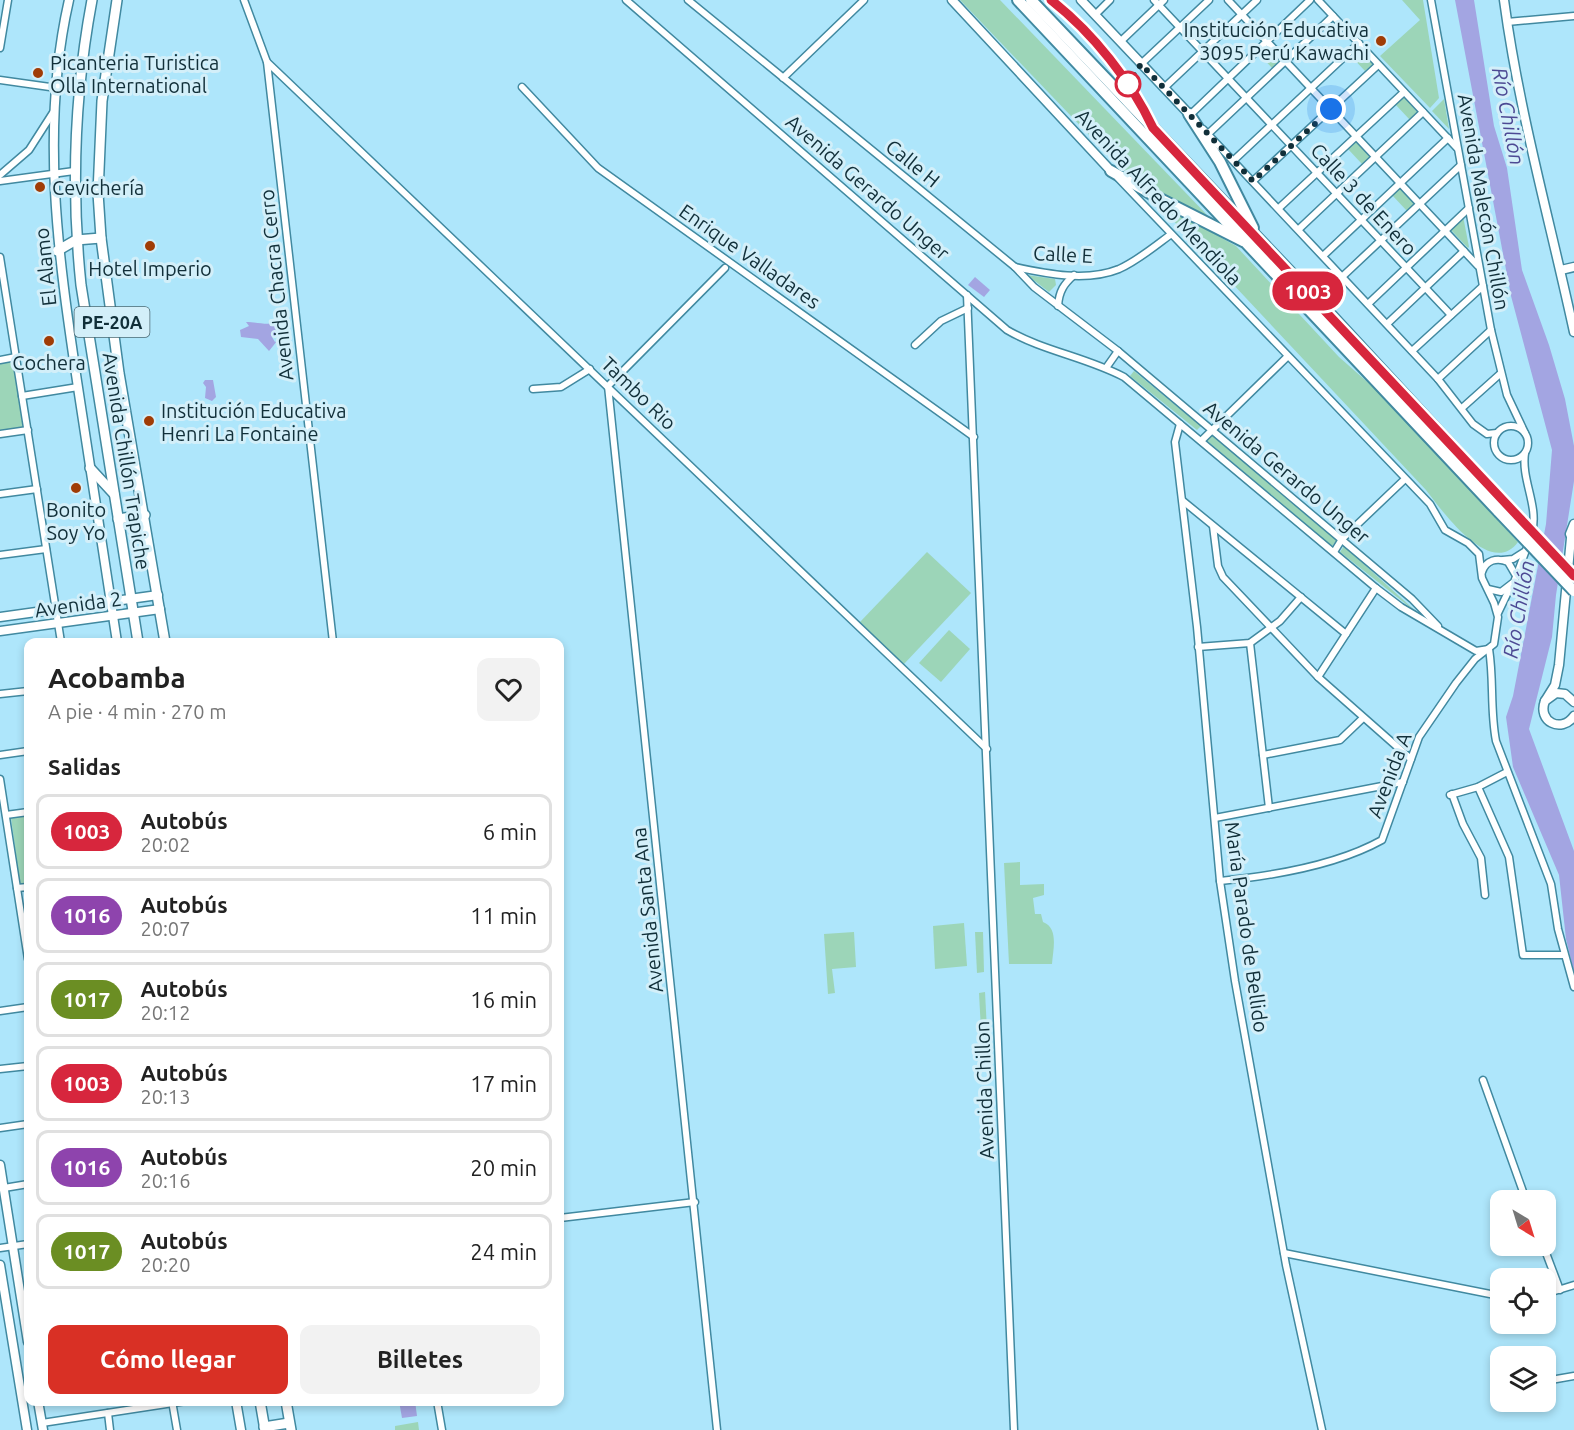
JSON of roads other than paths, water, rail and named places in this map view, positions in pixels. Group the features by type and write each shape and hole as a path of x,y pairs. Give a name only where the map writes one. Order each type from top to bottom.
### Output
{"highway":[{"path":"1018,0 1255,242"},
{"path":"1031,0 1502,509 1574,591"},
{"path":"1189,114 1220,162 1255,242"},
{"path":"1111,171 1255,242"},
{"path":"1502,509 1574,576"}],"main road":[{"name":"Avenida Chillón Trapiche","path":"92,0 77,98 74,171 76,240 81,285 137,638"},
{"name":"Avenida Chillón Trapiche","path":"117,0 102,101 99,186 101,238 119,373 164,638"},
{"path":"57,251 76,240 101,238"},
{"path":"90,468 114,494"},
{"path":"118,519 145,515"},
{"path":"261,1406 264,1428 290,1426 287,1406"}],"street":[{"path":"0,48 8,0"},
{"name":"El Alamo","path":"69,0 55,111 54,172 57,251 116,638"},
{"name":"Avenida Chacra Cerro","path":"244,0 267,63 333,638"},
{"name":"Avenida Gerardo Unger","path":"626,0 1007,330 1025,340 1106,368 1124,377 1376,588 1476,651 1490,649"},
{"name":"Calle H","path":"688,0 1015,267 1058,306 1118,351"},
{"path":"783,78 864,0"},
{"name":"Avenida Alfredo Mendiola","path":"952,0 1170,235 1430,504 1445,530 1476,549 1481,560 1486,588 1498,617"},
{"path":"1081,0 1280,208 1438,379 1483,432 1497,433 1506,426 1513,408"},
{"path":"1095,15 1110,0"},
{"path":"1120,42 1156,3 1164,0"},
{"path":"1141,64 1209,0"},
{"path":"1228,0 1479,267"},
{"path":"1164,88 1257,0"},
{"path":"1189,114 1310,0"},
{"path":"1318,0 1458,150"},
{"name":"Avenida Malecón Chillón","path":"1431,0 1500,374 1525,433"},
{"path":"1504,0 1521,108 1574,332"},
{"name":"Calle 3 de Enero","path":"1156,3 1451,315"},
{"path":"1208,134 1333,16"},
{"path":"1507,22 1574,16"},
{"path":"1234,160 1359,44"},
{"name":"Tambo Rio","path":"267,63 987,749"},
{"path":"1253,181 1378,65"},
{"path":"0,80 57,88"},
{"name":"Enrique Valladares","path":"522,87 598,168 974,437"},
{"path":"1280,208 1404,92"},
{"path":"0,175 29,150 55,111"},
{"path":"1299,229 1423,112"},
{"path":"1323,256 1448,138"},
{"path":"1343,276 1461,165"},
{"path":"0,181 74,171"},
{"path":"1368,304 1469,208"},
{"name":"Calle E","path":"1015,267 1074,275 1118,270 1170,235"},
{"path":"1387,324 1464,251"},
{"path":"0,257 3,301 16,357 60,638"},
{"path":"1561,270 1574,267"},
{"path":"608,386 725,268"},
{"path":"1058,306 1059,295 1064,284 1074,275"},
{"path":"1412,351 1483,286"},
{"path":"967,295 987,749"},
{"path":"915,345 941,321 968,308"},
{"path":"1438,379 1491,330"},
{"path":"1106,368 1118,351"},
{"name":"Avenida Gerardo Unger","path":"1118,351 1412,599 1448,635"},
{"path":"0,360 16,357"},
{"path":"1201,441 1287,357"},
{"path":"1124,377 1134,365"},
{"path":"533,389 561,387 590,369"},
{"path":"1462,408 1500,374"},
{"name":"Avenida Santa Ana","path":"608,386 717,1430"},
{"path":"22,396 78,387"},
{"name":"María Parado de Bellido","path":"1180,424 1175,442 1198,646 1220,881 1235,981 1284,1253 1322,1430"},
{"path":"1506,426 1517,427 1525,433 1528,443 1525,453 1526,479 1534,520 1515,577 1500,605 1496,638 1490,649 1493,672 1492,724 1507,772 1527,824 1540,849 1551,884 1564,955 1574,987"},
{"path":"0,434 28,430"},
{"path":"1497,433 1495,450 1520,469 1526,479"},
{"path":"1509,460 1525,453"},
{"path":"1334,552 1342,539 1405,479"},
{"path":"0,494 37,489"},
{"path":"1182,500 1346,634"},
{"path":"1574,524 1559,665 1556,681 1545,701 1543,710 1546,719 1554,725 1574,724"},
{"path":"1213,526 1219,571 1318,677 1411,759"},
{"path":"0,555 46,549"},
{"path":"1482,573 1491,561 1513,559 1524,552"},
{"path":"1503,560 1512,566 1515,577"},
{"path":"1486,588 1501,592 1510,587"},
{"path":"1318,677 1376,588"},
{"name":"Avenida 2","path":"0,617 158,595"},
{"path":"1198,646 1250,643 1271,628 1301,597"},
{"name":"Avenida 2","path":"0,632 160,609"},
{"path":"1250,643 1269,808"},
{"name":"Avenida A","path":"1220,881 1253,878 1359,853 1382,840 1419,737 1475,659 1490,649"},
{"path":"1559,665 1562,683 1571,699"},
{"path":"0,694 24,691"},
{"path":"1545,701 1556,693 1571,699"},
{"path":"1564,725 1574,716"},
{"path":"1263,755 1340,740 1363,718"},
{"name":"Avenida Chillon","path":"987,749 1014,1430"},
{"path":"0,755 24,752"},
{"path":"1485,895 1481,858 1450,795 1478,787 1507,772"},
{"path":"0,779 24,925"},
{"path":"1215,818 1403,782"},
{"path":"1478,787 1509,857 1523,955 1564,955"},
{"path":"6,816 24,813"},
{"path":"17,888 24,887"},
{"path":"0,1011 24,1008"},
{"path":"0,1070 24,1067"},
{"path":"1483,1080 1522,1190"},
{"path":"0,1128 24,1125"},
{"path":"0,1165 24,1298"},
{"path":"4,1188 24,1185"},
{"path":"564,1218 695,1202"},
{"path":"0,1248 24,1245"},
{"path":"1284,1253 1490,1294"},
{"path":"1547,1256 1560,1290"},
{"path":"0,1265 3,1305 12,1338 27,1430"},
{"path":"1556,1291 1574,1286"},
{"path":"12,1338 24,1337"},
{"path":"1556,1379 1574,1376"},
{"path":"39,1406 42,1426 149,1406"},
{"path":"173,1406 177,1430"},
{"path":"237,1406 241,1430"},
{"path":"438,1406 442,1430"},
{"path":"108,1413 111,1430"}],"water":[{"path":"1455,0 1474,0 1494,126 1507,168 1522,270 1549,345 1565,399 1574,446 1574,481 1556,595 1552,637 1529,729 1574,851 1574,972 1566,939 1559,875 1513,767 1506,717 1513,696 1546,524 1552,450 1511,296"},
{"path":"975,277 990,290 984,297 968,285"},
{"path":"246,322 276,323 278,334 272,337 275,342 277,341 269,351 258,339 241,337 240,330 249,326"},
{"path":"205,380 213,380 216,397 212,401 205,398 206,387 203,383"},
{"path":"400,1406 416,1406 417,1416 402,1418"}],"place":[{"name":"Institución Educativa 3095 Perú Kawachi","path":"1381,41"},
{"name":"Picanteria Turistica Olla International","path":"38,73"},
{"name":"Cevichería","path":"40,187"},
{"name":"Hotel Imperio","path":"150,246"},
{"name":"Cochera","path":"49,341"},
{"name":"Institución Educativa Henri La Fontaine","path":"149,421"},
{"name":"Bonito Soy Yo","path":"76,488"}],"water label":[{"name":"Río Chillón","path":"1509,116"},
{"name":"Río Chillón","path":"1518,609"}]}
